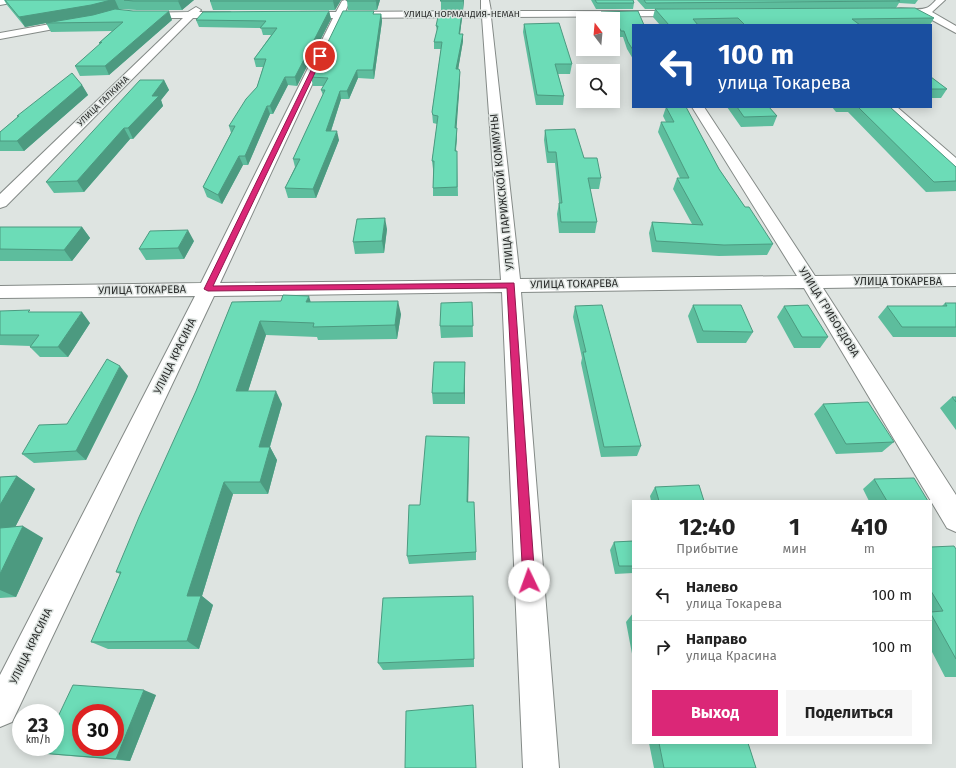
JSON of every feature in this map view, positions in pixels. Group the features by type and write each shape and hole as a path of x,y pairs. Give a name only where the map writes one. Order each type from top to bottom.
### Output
{"street":[{"path":"0,2 13,0"},
{"name":"УЛИЦА ГАЛКИНА","path":"0,202 206,0"},
{"path":"929,10 941,0"},
{"name":"УЛИЦА НОРМАНДИЯ-НЕМАН","path":"293,15 343,7 485,7 636,10 694,13"},
{"name":"УЛИЦА КРАСИНА","path":"0,710 208,289 343,7"},
{"name":"УЛИЦА ПАРИЖСКОЙ КОММУНЫ","path":"485,7 511,285 540,768"},
{"path":"636,10 644,24"},
{"path":"929,10 956,30"},
{"path":"885,12 929,10 944,12"},
{"path":"131,14 238,15"},
{"path":"0,36 89,20"},
{"name":"УЛИЦА ГРИБОЕДОВА","path":"699,108 810,282 956,519"},
{"path":"890,108 956,166"},
{"name":"УЛИЦА ТОКАРЕВА","path":"0,292 956,280"}],"building":[{"path":"5,0 111,0 91,5 19,17"},
{"path":"124,0 180,0 133,1"},
{"path":"211,0 334,0 210,1"},
{"path":"376,0 376,1 347,1"},
{"path":"463,0 463,1 440,1"},
{"path":"595,0 633,0 634,3 597,3"},
{"path":"644,0 897,0 900,1 646,3"},
{"path":"915,8 934,18 852,19 859,24 744,24 738,18 693,19 697,24 668,24 655,9"},
{"path":"115,9 133,11 169,11 105,66 75,66 123,22 46,23 93,15"},
{"path":"329,11 295,77 285,77 270,106 267,106 245,156 239,156 218,195 203,187 235,126 229,126 246,99 257,87 266,59 254,59 277,28 260,28 266,21 196,20 203,12"},
{"path":"343,11 374,11 373,14 381,14 373,70 357,70 347,91 340,91 326,131 337,131 313,189 285,188 300,159 293,159 325,90 321,90 328,78 311,77"},
{"path":"638,11 644,24 632,24 632,48 624,31 621,31 620,12 601,12"},
{"path":"439,12 462,12 459,34 463,34 456,69 459,69 460,72 455,128 457,128 455,151 457,151 457,187 433,188 434,161 432,161 438,116 433,115 432,112 442,42 434,42 438,26 436,26"},
{"path":"559,23 572,64 555,64 564,96 537,95 524,24"},
{"path":"72,73 82,85 17,141 0,141 0,132 19,116 17,116"},
{"path":"932,78 947,89 932,89"},
{"path":"140,80 164,80 152,96 159,96 128,128 124,128 77,181 46,182"},
{"path":"667,108 687,108 719,169 745,207 749,207 773,244 724,245 656,241 652,222 703,225 677,178 689,178 661,122 674,122"},
{"path":"738,108 770,108 777,116 744,117"},
{"path":"859,108 891,108 956,167 956,181 934,182"},
{"path":"575,129 584,158 597,158 601,178 588,178 597,222 561,222 559,203 562,203 556,152 548,152 545,130"},
{"path":"385,218 382,241 353,242 357,219"},
{"path":"0,227 82,227 64,250 0,249"},
{"path":"188,230 178,248 139,249 150,231"},
{"path":"283,295 309,296 306,302 398,301 395,325 313,327 314,323 260,321 236,391 276,391 259,447 270,447 260,482 224,482 187,596 201,596 187,641 91,642 121,572 116,572 196,391 232,302 281,301"},
{"path":"472,302 473,326 440,326 441,303"},
{"path":"945,303 956,303 956,327 902,327 887,306 947,306"},
{"path":"602,305 641,446 604,447 583,352 586,352 575,306"},
{"path":"693,305 741,305 753,332 703,331"},
{"path":"808,305 828,337 802,337 784,306"},
{"path":"30,310 28,312 82,312 58,347 30,347 39,335 0,335 0,311"},
{"path":"107,359 120,366 76,451 22,454 39,425 67,424"},
{"path":"434,362 465,362 464,393 432,393"},
{"path":"868,402 894,442 846,444 823,404"},
{"path":"426,436 469,437 467,502 474,502 476,552 407,556 409,505 420,505"},
{"path":"17,476 0,505 0,477"},
{"path":"914,478 927,500 886,500 874,479"},
{"path":"699,485 704,500 659,500 655,487"},
{"path":"23,526 0,574 0,528"},
{"path":"632,541 632,566 619,566 614,542"},
{"path":"954,546 956,549 956,659 932,616 932,612 943,611 932,593 932,547"},
{"path":"473,596 474,659 378,663 383,598"},
{"path":"73,685 144,690 124,739 124,704 72,704 72,756 64,755 64,704"},
{"path":"473,705 476,768 405,768 406,711"},
{"path":"659,744 748,744 756,768 664,768"},
{"path":"78,756 117,756 116,759"}],"route":[{"path":"320,56 208,289 511,285 529,581"}]}
